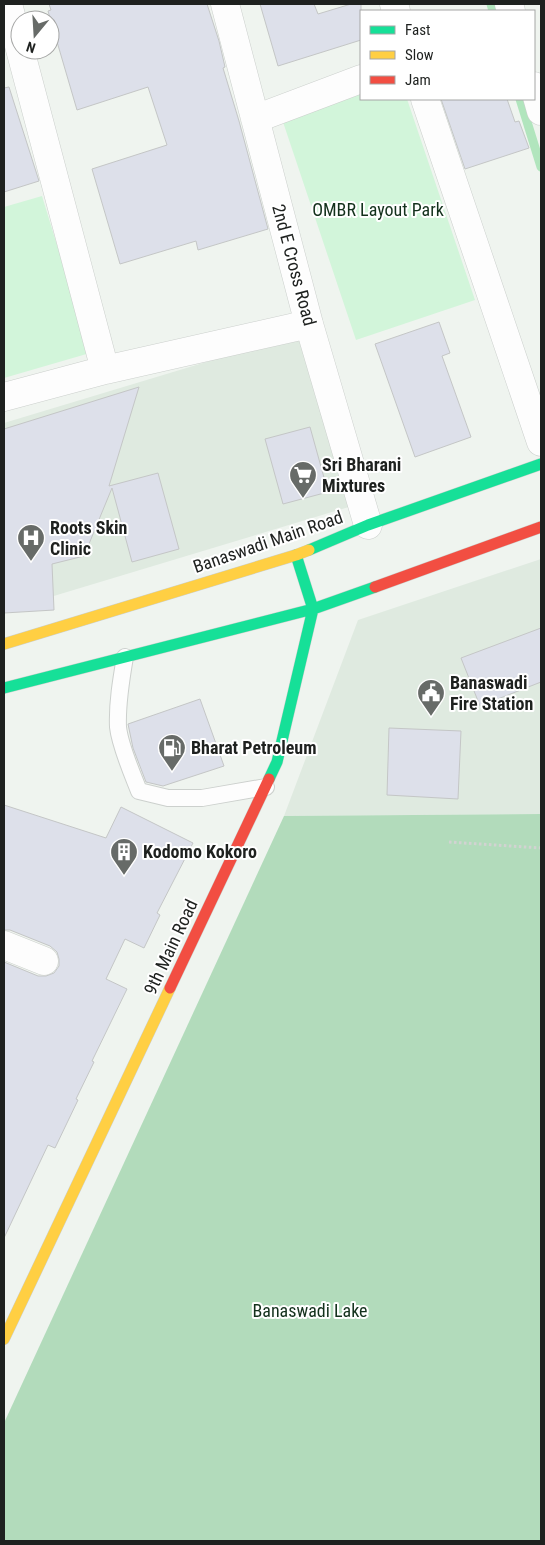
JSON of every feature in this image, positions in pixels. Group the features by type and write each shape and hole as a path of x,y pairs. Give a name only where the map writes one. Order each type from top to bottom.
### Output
{"main road":[{"name":"Banaswadi Main Road","path":"4,644 296,555 368,525 541,464"},
{"path":"4,688 313,609 541,527"},
{"path":"296,555 313,609"},
{"name":"9th Main Road","path":"4,1339 277,762 313,609"}],"street":[{"path":"8,4 105,370"},
{"name":"2nd E Cross Road","path":"225,4 309,324 368,525"},
{"path":"255,120 360,79"},
{"path":"535,89 541,110"},
{"path":"425,100 541,442"},
{"path":"4,397 105,370 309,324"},
{"path":"4,945 44,961"}],"lane":[{"path":"125,657 120,686 118,728 139,791 168,798 202,798 266,787"}],"path":[{"path":"449,842 541,848"}],"shaded area":[{"path":"299,334 352,506 4,611 4,423"},
{"name":"Banaswadi Fire Station","path":"541,559 541,814 284,816 358,620"}],"green space":[{"name":"OMBR Layout Park","path":"360,93 360,100 407,100 475,300 356,340 282,119"},
{"path":"42,196 90,353 4,378 4,207"},
{"name":"Banaswadi Lake","path":"541,814 541,1541 4,1541 4,1423 284,816"}],"building":[{"path":"49,4 207,4 219,41 225,67 223,68 268,229 198,250 196,241 120,264 92,169 167,145 148,87 77,110 60,52 60,10 51,10"},
{"path":"260,4 314,4 318,14 351,4 361,4 360,40 278,66"},
{"path":"9,87 39,181 4,192 4,88"},
{"path":"441,100 507,100 515,122 519,121 529,148 465,169"},
{"path":"439,322 450,353 442,356 471,437 415,457 375,344"},
{"path":"139,387 109,486 158,473 179,549 132,562 112,488 84,556 52,564 54,610 4,613 4,429"},
{"path":"310,427 328,492 283,504 265,439"},
{"path":"541,628 541,682 480,706 461,658"},
{"path":"200,699 224,766 163,786 146,782 133,748 128,724"},
{"path":"389,728 461,731 458,799 387,795"},
{"path":"4,805 106,838 121,807 193,843 157,913 160,915 144,948 125,939 106,979 127,989 92,1061 94,1062 76,1099 78,1100 55,1148 48,1145 4,1238 4,962 38,976 46,976 54,973 59,966 59,959 57,952 50,946 10,930 4,930"}],"waterway":[{"path":"491,4 493,10"},
{"path":"520,100 541,167"}],"traffic: fast":[{"path":"309,550 368,525 541,464"},
{"path":"269,779 277,762 313,609 296,555"},
{"path":"4,688 313,609 375,587"}],"traffic: slow":[{"path":"4,644 309,550"},
{"path":"4,1339 170,988"}],"traffic: jam":[{"path":"375,587 541,527"},
{"path":"170,988 269,779"}],"place":[{"name":"Sri Bharani Mixtures","path":"303,499"},
{"name":"Roots Skin Clinic","path":"31,562"},
{"name":"Banaswadi Fire Station","path":"431,717"},
{"name":"Bharat Petroleum","path":"172,772"},
{"name":"Kodomo Kokoro","path":"124,876"}]}
